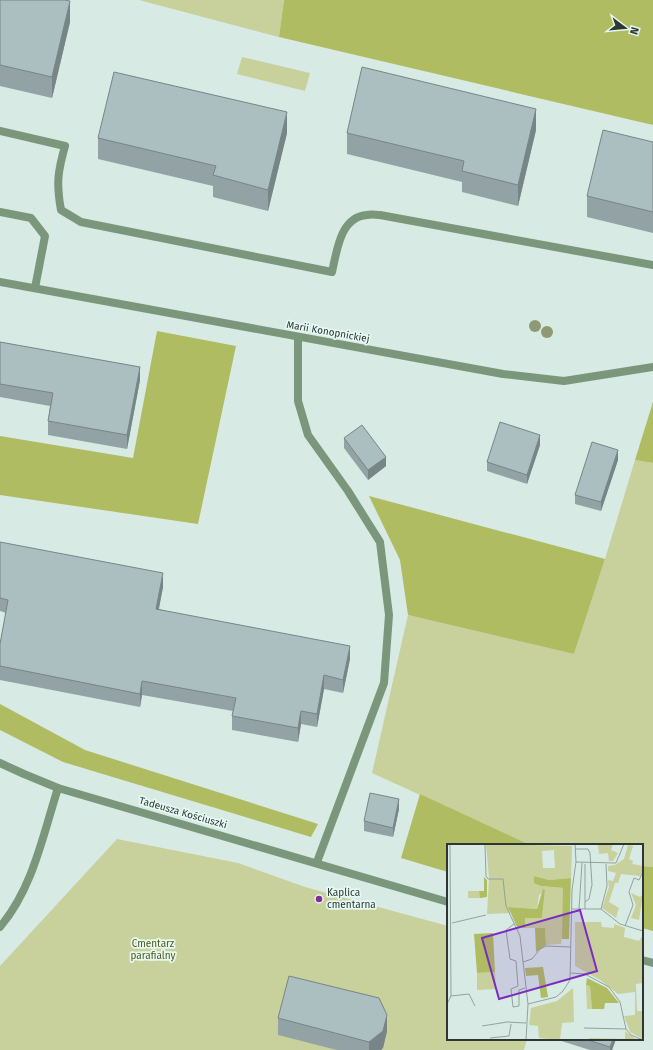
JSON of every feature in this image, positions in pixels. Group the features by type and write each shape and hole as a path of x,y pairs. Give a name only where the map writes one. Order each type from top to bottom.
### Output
{"street":[{"path":"0,131 65,146 58,173 58,193 61,210 81,222 332,272 339,240 346,226 355,219 366,215 380,215 653,265"},
{"path":"0,212 31,218 46,236 35,288"},
{"name":"Marii Konopnickiej","path":"0,282 503,374 564,381 653,366"},
{"path":"298,337 298,401 308,434 348,491 380,542 389,615 384,683 317,862"},
{"name":"Tadeusza Kościuszki","path":"0,763 58,788 317,862 447,902"},
{"path":"0,927 9,916 34,867 58,788"},
{"path":"643,960 653,963"}],"green space":[{"path":"139,0 284,0 279,37"},
{"path":"284,0 653,0 653,125 279,37"},
{"path":"242,57 310,73 305,91 237,74"},
{"path":"157,331 236,346 198,524 0,495 0,436 133,458"},
{"path":"653,402 653,463 635,460"},
{"path":"635,460 653,463 653,867 643,866 643,844 528,844 372,773 408,615 574,654"},
{"path":"369,496 605,559 574,654 408,615 400,560"},
{"path":"0,704 85,750 318,824 311,837 63,762 0,730"},
{"path":"420,794 528,844 447,844 447,872 401,858"},
{"name":"Cmentarz parafialny","path":"117,839 238,863 305,887 447,926 447,1040 527,1040 524,1050 0,1050 0,966"},
{"path":"643,866 653,867 653,931 643,928"}],"building":[{"path":"0,0 70,1 52,77 0,65"},
{"path":"362,67 536,109 518,185 462,171 464,161 347,133"},
{"path":"114,72 287,112 268,190 213,175 216,166 98,138"},
{"path":"603,130 653,142 653,212 587,196"},
{"path":"0,342 140,367 127,435 48,421 53,393 0,384"},
{"path":"500,422 540,435 527,475 487,462"},
{"path":"362,425 386,457 368,470 344,438"},
{"path":"592,442 618,450 601,502 575,495"},
{"path":"0,542 163,573 156,609 350,646 343,680 324,675 317,714 301,711 298,728 232,716 236,698 142,681 140,694 0,666 0,644 8,600 0,598"},
{"path":"370,793 399,799 393,828 364,821"},
{"path":"289,976 379,998 387,1015 383,1031 369,1042 278,1018"},
{"path":"588,1040 613,1040 610,1047"}],"place":[{"name":"Kaplica cmentarna","path":"319,899"}]}
